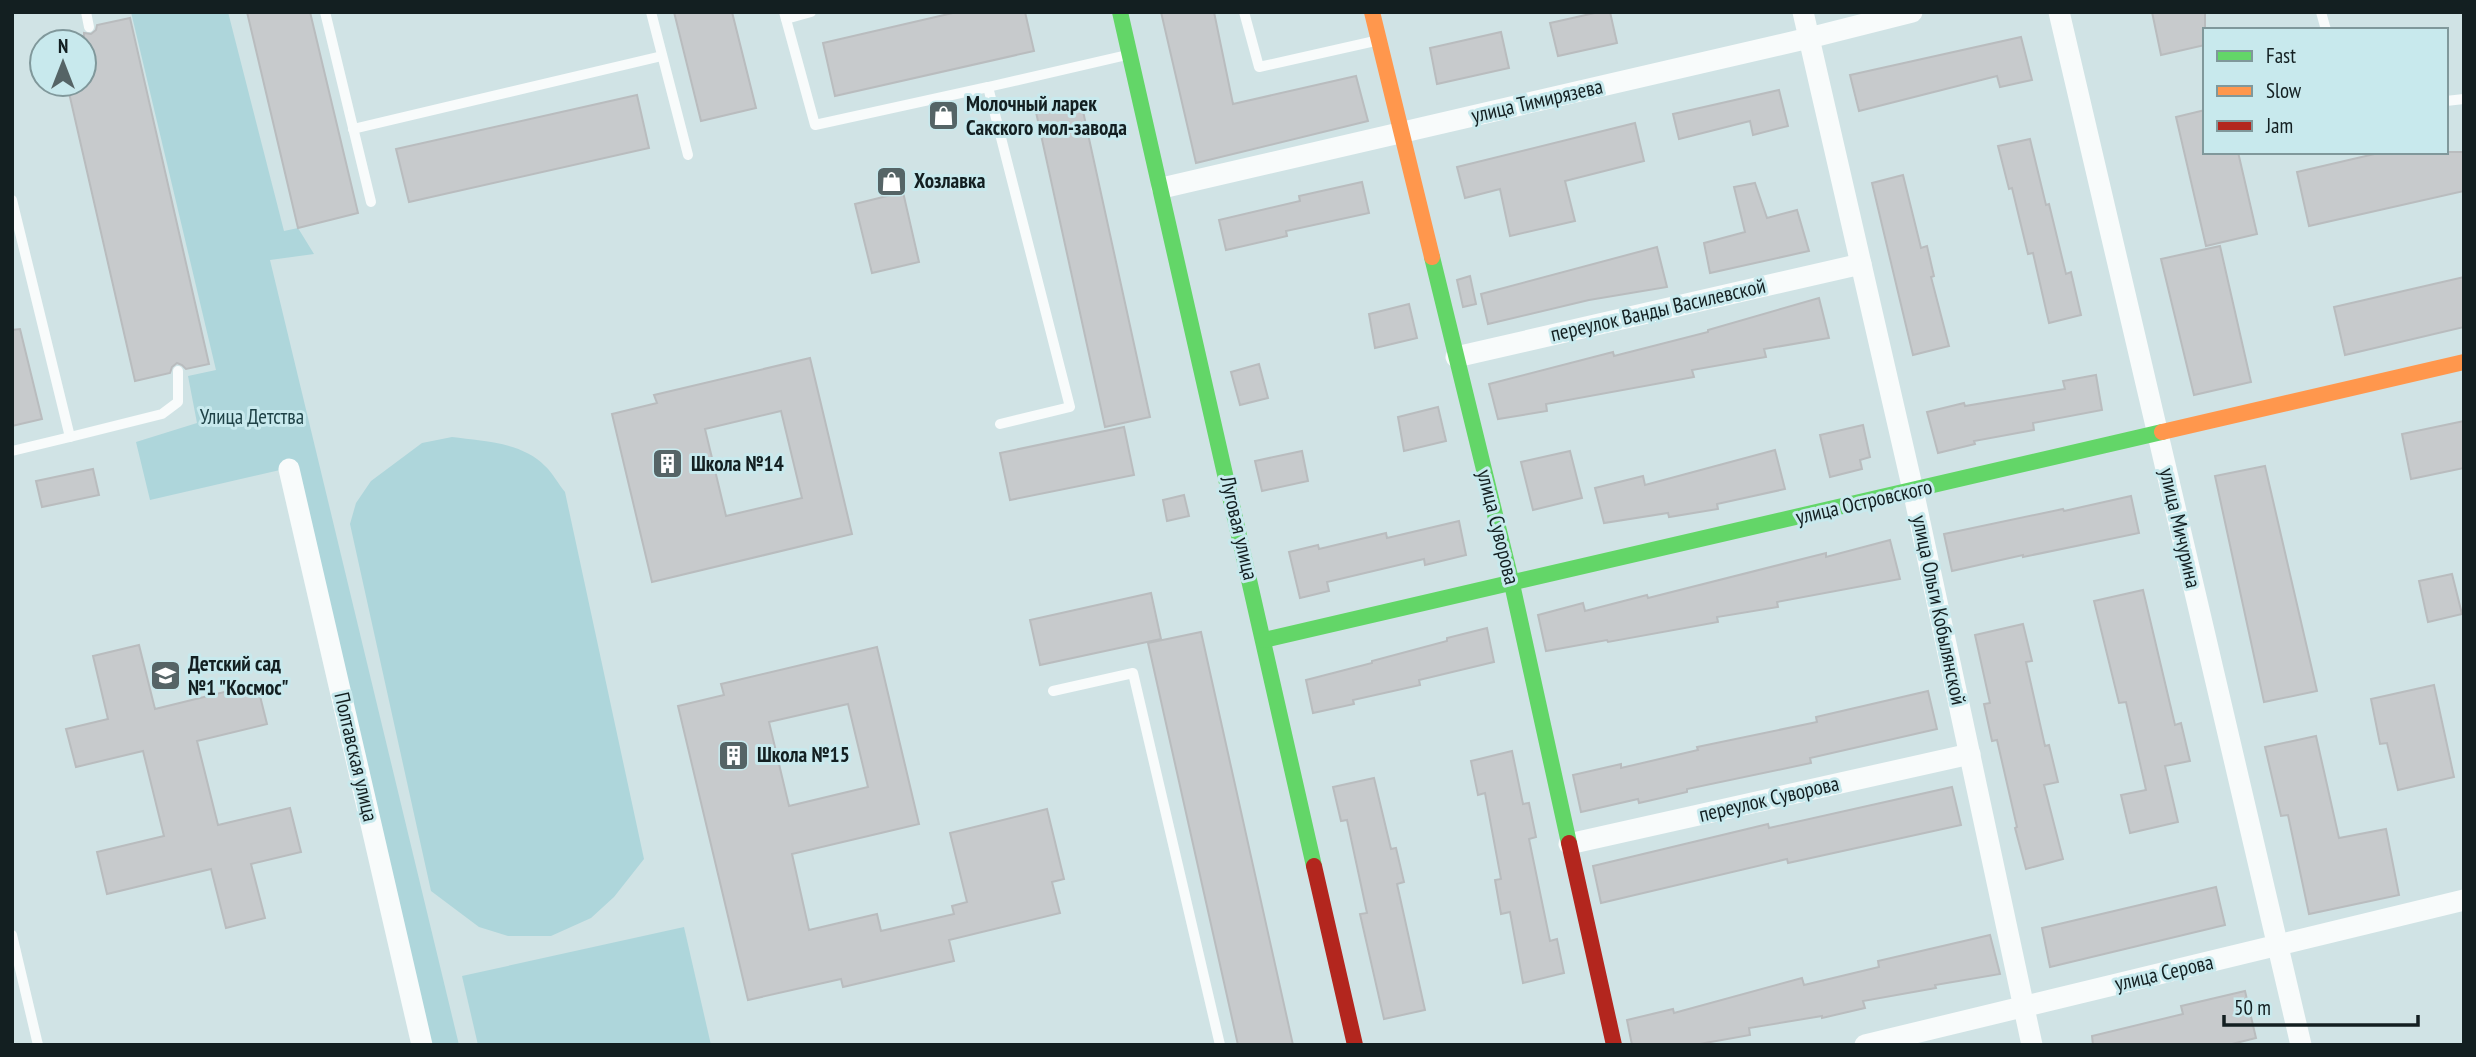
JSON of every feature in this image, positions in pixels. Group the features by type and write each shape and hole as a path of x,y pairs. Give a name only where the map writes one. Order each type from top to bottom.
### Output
{"street":[{"name":"Луговая улица","path":"1120,12 1355,1045"},
{"name":"улица Суворова","path":"1372,12 1512,583 1614,1045"},
{"name":"улица Ольги Кобылянской","path":"1803,12 1913,490 2032,1045"},
{"name":"улица Тимирязева","path":"1161,188 1912,12"},
{"name":"улица Мичурина","path":"2059,12 2301,1045"},
{"name":"переулок Ванды Василевской","path":"1456,357 1861,264"},
{"name":"улица Островского","path":"1264,640 2464,362"},
{"name":"Полтавская улица","path":"289,470 422,1045"},
{"name":"переулок Суворова","path":"1569,844 1970,754"},
{"name":"улица Серова","path":"1865,1045 2464,901"}],"lane":[{"path":"86,12 89,27"},
{"path":"325,12 371,202"},
{"path":"651,12 688,155"},
{"path":"811,12 785,15 815,125 1130,54"},
{"path":"1244,12 1259,67 1379,40"},
{"path":"353,129 662,55"},
{"path":"988,87 1070,407 1000,424"},
{"path":"12,201 70,437"},
{"path":"12,451 162,414 178,402 178,371"},
{"path":"1053,691 1133,673 1220,1045"},
{"path":"12,935 38,1045"}],"green space":[{"name":"Улица Детства","path":"131,12 228,12 284,231 298,228 314,254 270,260 459,1045 430,1045 293,467 150,500 136,442 197,423 188,376 216,370"},
{"path":"452,437 501,444 525,452 548,469 565,492 644,859 614,897 591,918 551,936 508,936 479,927 431,891 350,524 356,503 371,481 422,443"},
{"path":"684,927 711,1045 478,1045 462,976"}],"building":[{"path":"247,12 310,12 358,213 298,228"},
{"path":"674,12 732,12 756,108 701,121"},
{"path":"957,12 1025,12 1034,51 835,96 823,43"},
{"path":"1161,12 1214,12 1233,104 1356,76 1368,121 1196,163"},
{"path":"1610,12 1617,43 1558,56 1550,23"},
{"path":"2152,12 2205,12 2203,45 2161,55"},
{"path":"130,18 209,364 186,369 177,363 170,373 135,381 70,98 98,98 97,25"},
{"path":"1501,32 1509,68 1437,84 1430,48"},
{"path":"2021,37 2032,80 2000,87 1997,76 1859,111 1850,75"},
{"path":"1779,90 1788,126 1753,135 1750,121 1679,139 1673,114"},
{"path":"637,95 649,148 409,202 396,149"},
{"path":"1081,102 1150,417 1105,427 1036,112"},
{"path":"2203,110 2203,154 2238,154 2257,234 2206,246 2176,117"},
{"path":"1635,123 1644,161 1565,181 1575,221 1510,236 1500,189 1465,198 1457,167"},
{"path":"2030,139 2046,205 2049,204 2066,274 2071,272 2081,315 2049,323 2033,253 2028,254 2012,188 2009,189 1998,146"},
{"path":"2464,152 2464,191 2309,226 2297,172 2374,154"},
{"path":"1903,175 1921,248 1927,246 1934,276 1931,277 1949,346 1913,355 1872,183"},
{"path":"1362,182 1369,213 1286,231 1287,236 1226,250 1219,220 1300,201 1299,196"},
{"path":"1755,183 1767,218 1797,210 1809,251 1710,273 1704,243 1745,232 1734,187"},
{"path":"903,192 919,262 872,273 855,204"},
{"path":"2220,246 2251,382 2194,395 2161,259"},
{"path":"1657,247 1667,287 1589,300 1488,324 1481,294"},
{"path":"1470,276 1476,304 1463,307 1457,280"},
{"path":"2464,277 2464,327 2345,355 2334,307"},
{"path":"1819,298 1829,338 1764,349 1766,357 1692,370 1694,377 1546,404 1547,411 1498,419 1489,384 1613,352 1614,356 1708,332"},
{"path":"1409,304 1417,338 1375,348 1369,314"},
{"path":"20,329 42,419 12,426 12,330"},
{"name":"Школа №14","path":"810,358 852,534 652,582 612,414 657,403 654,395","holes":["781,411 802,498 726,516 705,429"]},
{"path":"1259,364 1268,398 1240,405 1231,372"},
{"path":"2096,375 2102,410 2033,423 2034,430 1974,441 1975,444 1938,453 1927,412 1964,403 1965,406 2065,389 2063,381"},
{"path":"1438,407 1446,441 1404,451 1398,417"},
{"path":"2464,421 2464,468 2411,479 2402,434"},
{"path":"1863,425 1870,457 1860,460 1862,469 1830,477 1820,435"},
{"path":"1124,427 1134,475 1010,500 1000,453"},
{"path":"1775,450 1785,489 1717,504 1718,509 1669,517 1668,513 1604,523 1595,488 1643,476 1645,485"},
{"path":"1302,451 1308,481 1262,491 1255,461"},
{"path":"1570,451 1582,498 1533,510 1521,462"},
{"path":"2265,466 2317,691 2264,702 2215,476"},
{"path":"93,469 99,495 42,507 36,481"},
{"path":"1184,495 1189,516 1167,521 1163,500"},
{"path":"2131,496 2139,533 1952,571 1944,534"},
{"path":"1459,521 1466,555 1425,565 1424,559 1327,582 1329,591 1300,598 1289,552 1318,545 1319,549 1386,533 1387,538"},
{"path":"1890,540 1900,579 1777,602 1778,607 1717,617 1718,622 1546,651 1538,615 1583,603 1585,611 1647,595 1648,598 1826,553 1826,557"},
{"path":"2452,574 2462,614 2428,622 2419,581"},
{"path":"2143,590 2175,725 2181,723 2190,761 2165,766 2178,822 2130,833 2121,795 2146,790 2126,702 2119,703 2094,601"},
{"path":"1151,593 1161,639 1040,665 1030,620"},
{"path":"2023,624 2032,661 2026,662 2045,746 2049,745 2058,782 2044,785 2063,859 2026,869 1997,740 1992,741 1984,704 1990,703 1975,635"},
{"path":"1487,628 1494,662 1419,680 1420,685 1353,700 1354,704 1313,713 1306,680"},
{"path":"1201,632 1293,1045 1238,1045 1148,643"},
{"path":"139,645 155,709 257,684 267,724 197,741 218,825 290,808 301,852 251,864 265,918 226,928 211,869 107,894 97,852 164,836 143,751 76,767 66,729 108,719 93,656"},
{"path":"877,647 919,824 792,854 809,930 877,914 881,931 954,914 952,906 967,902 950,833 1047,809 1064,879 1052,882 1060,913 949,940 954,961 843,987 841,979 748,1000 678,706 724,695 721,684","holes":["848,704 868,787 789,806 769,722"]},
{"path":"2434,685 2454,777 2398,790 2387,743 2380,744 2371,699"},
{"path":"1928,691 1937,729 1810,758 1811,763 1687,789 1687,792 1639,803 1638,799 1581,812 1573,775 1621,764 1621,768 1698,750 1697,747 1817,722 1816,717"},
{"path":"2316,736 2339,838 2386,829 2399,895 2309,914 2288,815 2281,816 2265,747"},
{"path":"1512,751 1523,804 1529,803 1536,837 1529,839 1550,941 1557,939 1564,973 1523,983 1510,912 1501,914 1495,880 1501,879 1485,793 1478,795 1471,761"},
{"path":"1374,778 1391,849 1396,848 1404,882 1397,884 1425,1010 1384,1019 1360,914 1367,913 1347,820 1341,821 1333,787"},
{"path":"1952,787 1961,825 1788,863 1787,859 1601,903 1593,866 1768,824 1769,828"},
{"path":"2216,887 2225,925 2050,967 2042,928"},
{"path":"1990,935 2000,974 1863,1001 1865,1008 1822,1018 1749,1028 1750,1035 1694,1045 1632,1045 1627,1020 1673,1009 1674,1013 1802,978 1804,985 1879,967 1878,961"},
{"path":"2245,991 2256,1038 2228,1045 2093,1045 2092,1036 2183,1014 2181,1006"}],"traffic: fast":[{"path":"1120,12 1314,866"},
{"path":"1432,257 1512,584 1569,843"},
{"path":"1264,640 2162,432"}],"traffic: slow":[{"path":"1372,12 1432,257"},
{"path":"2162,432 2464,362"}],"traffic: jam":[{"path":"1569,843 1614,1045"},
{"path":"1314,866 1355,1045"}],"place":[{"name":"Молочный ларек Сакского мол-завода","path":"943,116"},
{"name":"Хозлавка","path":"891,181"},
{"name":"Школа №14","path":"668,464"},
{"name":"Детский сад №1 \"Космос\"","path":"165,676"},
{"name":"Школа №15","path":"734,755"}]}
